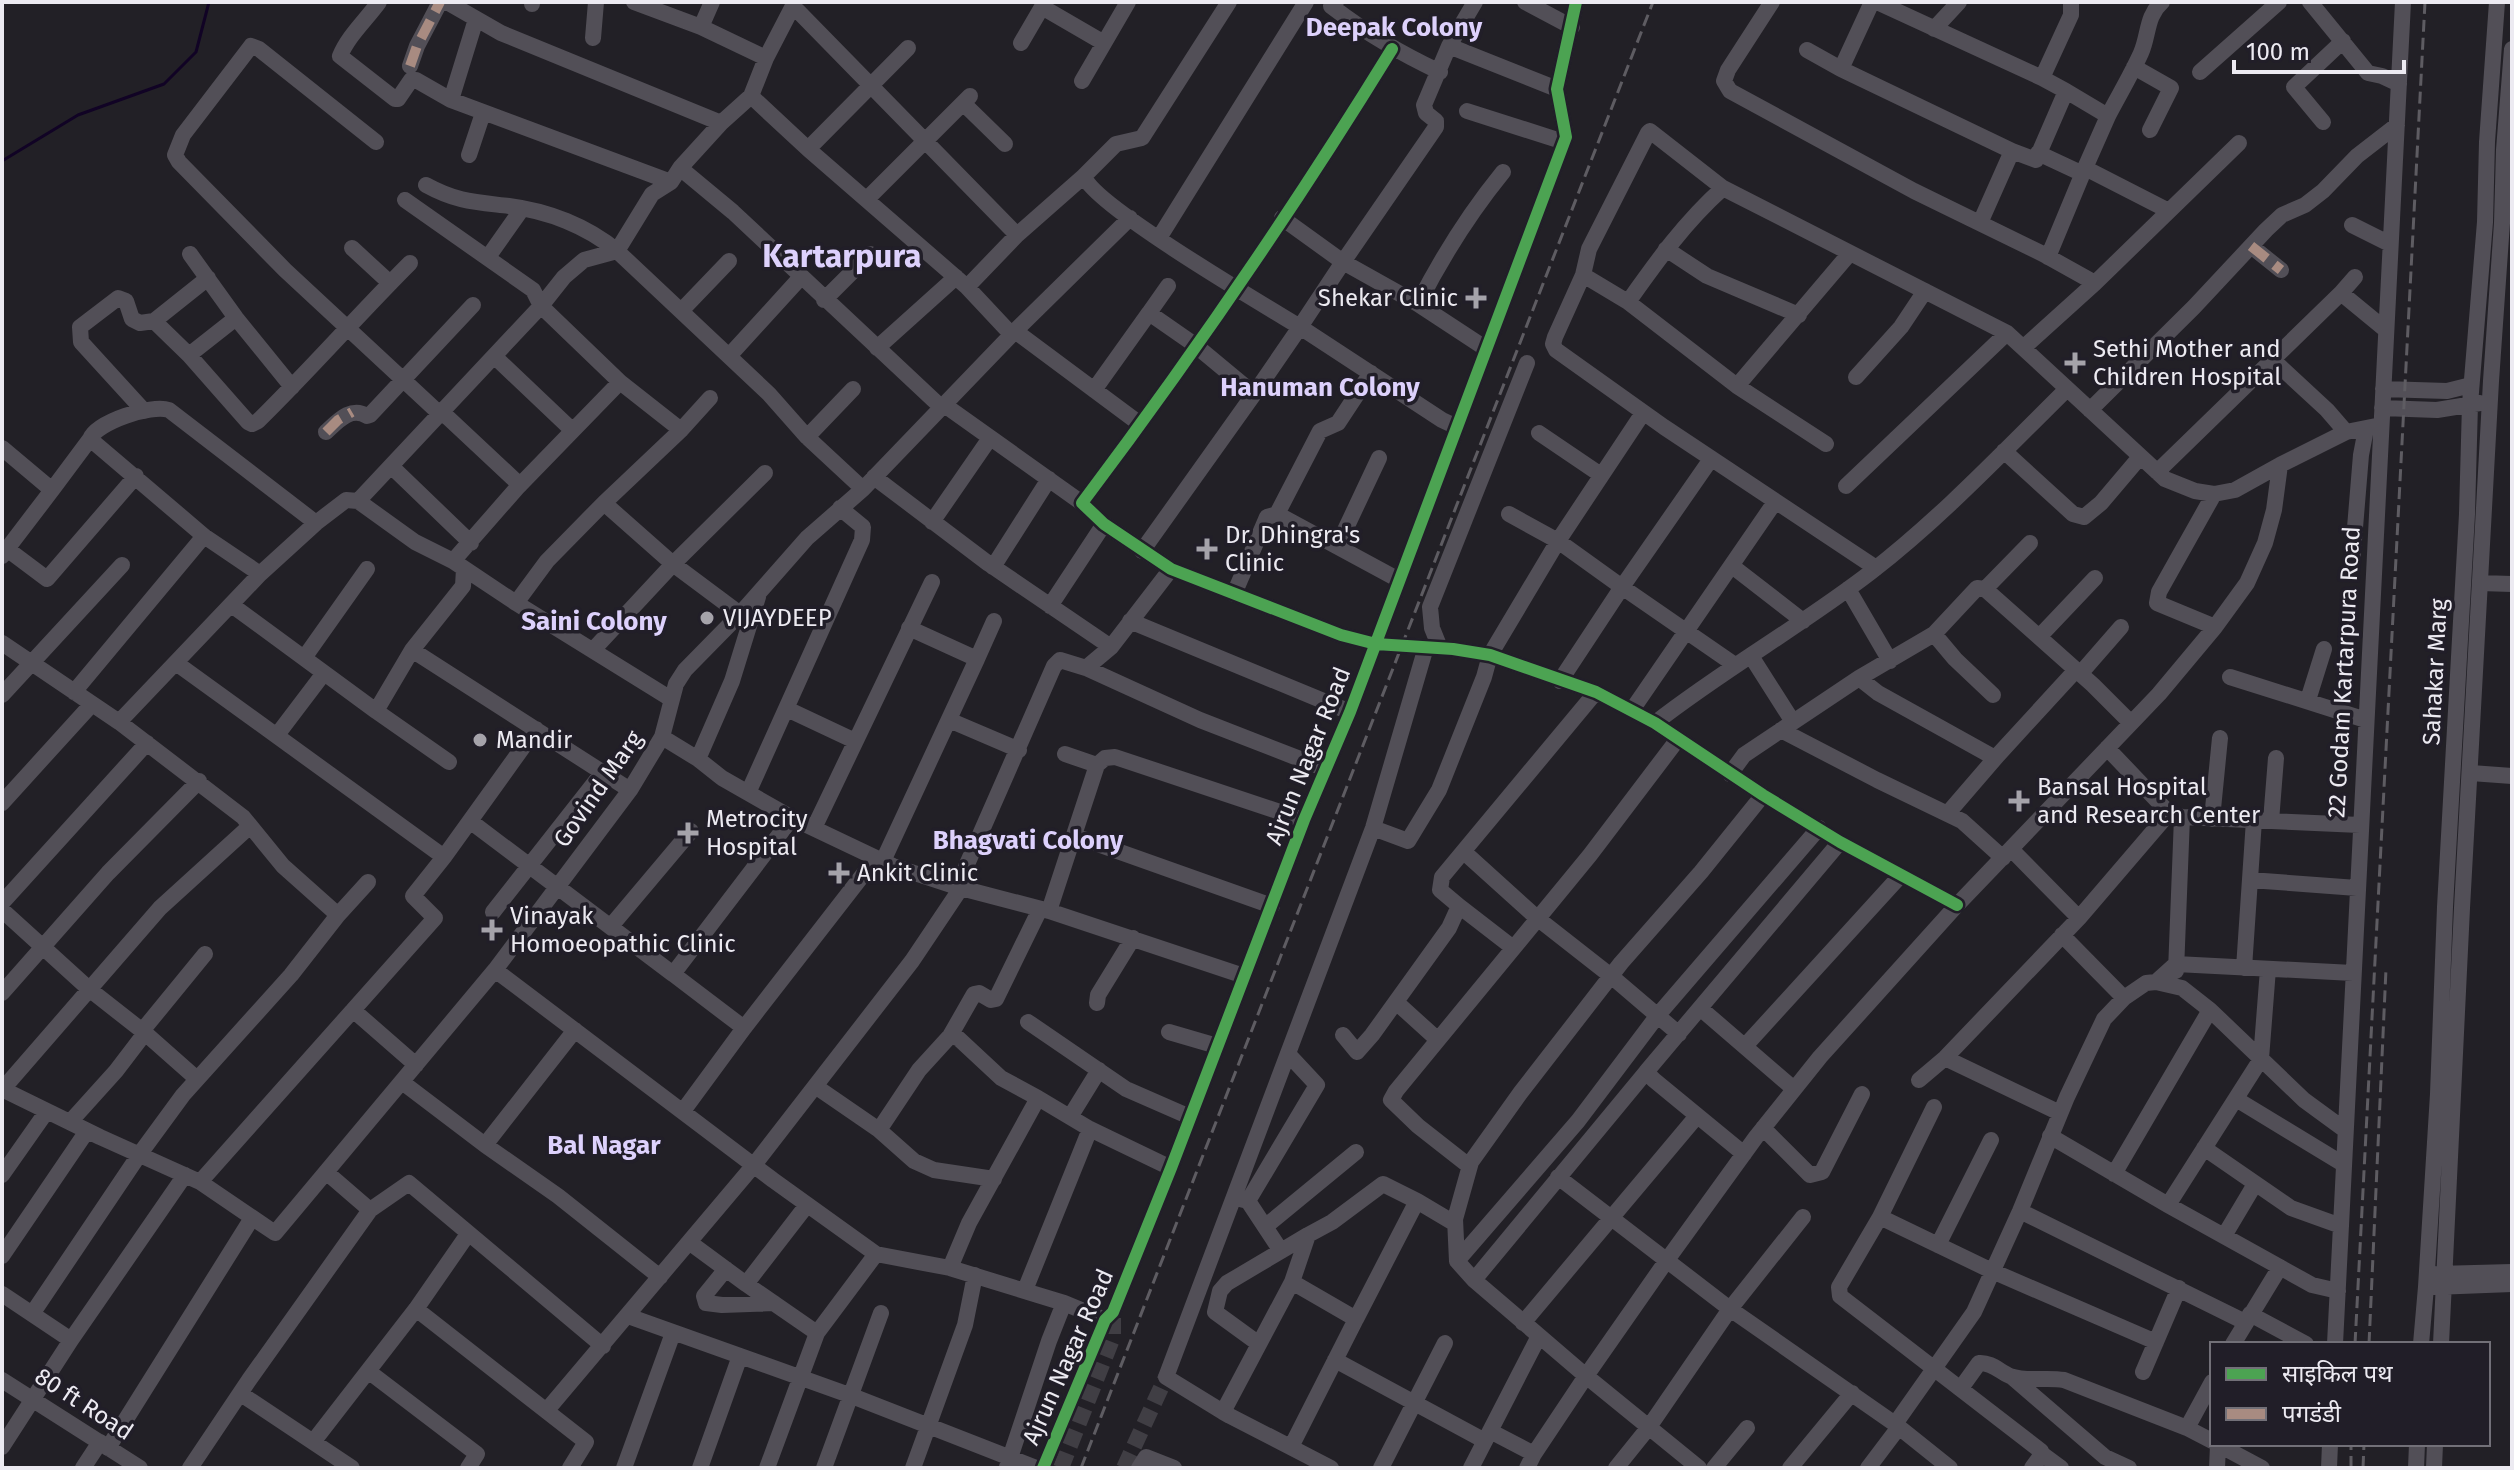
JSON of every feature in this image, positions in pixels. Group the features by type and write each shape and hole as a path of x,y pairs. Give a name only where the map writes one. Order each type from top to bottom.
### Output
{"street":[{"path":"379,2 363,25 345,42 340,56 395,99 411,80 416,80 451,100 483,113 676,175 733,212 824,300 942,405 1082,503 1104,524 1171,569 1341,635 1376,644 1433,647 1490,655 1596,692 1655,723 1840,842 1957,905"},
{"path":"410,66 440,2"},
{"path":"447,2 501,33 721,123"},
{"path":"593,38 596,2"},
{"path":"634,2 701,27 766,58"},
{"path":"701,27 712,2"},
{"path":"1082,81 1128,2"},
{"path":"877,348 962,282 1084,176 1116,144 1142,138 1229,2"},
{"path":"1159,238 1306,2"},
{"path":"1142,551 1254,394 1436,127 1436,121 1424,109 1449,46 1475,2"},
{"path":"1525,2 1572,27"},
{"name":"Ajrun Nagar Road","path":"1043,1468 1105,1320 1113,1312 1171,1168 1304,820 1350,712 1566,137 1557,89 1576,2"},
{"path":"1772,2 1728,70 1724,81 1730,91 1914,191 2095,283"},
{"path":"1841,69 1875,2 2042,78 2108,116"},
{"path":"1934,29 1959,2"},
{"path":"2042,78 2071,15 2071,2"},
{"path":"2048,257 2108,116 2143,49 2149,18 2162,2"},
{"path":"2200,72 2279,2"},
{"path":"2310,2 2368,73 2399,84"},
{"name":"22 Godam Kartarpura Road","path":"2335,1342 2366,720 2376,421 2383,389 2403,2"},
{"name":"Sahakar Marg","path":"2421,1342 2465,559 2471,385 2500,223 2487,142 2497,2"},
{"path":"1332,3 1392,49 1440,72"},
{"path":"358,501 541,306 564,277 584,260 617,251 652,194 676,175 721,123 751,96 766,58 794,4 1017,235"},
{"path":"1021,43 1041,4 1104,43"},
{"path":"451,100 476,19"},
{"path":"2323,122 2294,87 2343,41"},
{"path":"376,142 259,49 251,46 183,135 175,155 285,270 520,485"},
{"path":"1449,46 1557,89"},
{"path":"808,149 908,48"},
{"path":"1082,503 1235,287 1357,107 1392,49"},
{"path":"1807,50 1841,69 2036,160 2066,91"},
{"name":"Sahakar Marg","path":"2441,1342 2462,908 2512,50"},
{"path":"2134,67 2171,88 2150,130"},
{"path":"751,96 962,282 1013,333 1140,424"},
{"path":"867,199 967,100 1005,144"},
{"path":"1467,111 1564,142"},
{"path":"469,155 483,113"},
{"path":"2090,410 2282,215 2305,205 2323,191 2357,156 2397,125"},
{"path":"1876,568 1643,413 1556,350 1553,344 1555,337 1583,275 1589,249 1650,131 1723,188 2007,333 2165,479 2185,487 2214,494 2235,490 2346,432 2376,421 2490,401"},
{"path":"2023,348 2095,283 2239,143"},
{"path":"1980,223 2012,151"},
{"path":"2038,153 2169,211"},
{"path":"1418,304 1438,264 1471,212 1503,172"},
{"path":"1084,176 1086,184 1159,238 1457,427"},
{"path":"426,185 447,197 522,209 578,225 597,235 769,394 807,437 868,483 932,522 1111,647"},
{"path":"1628,302 1666,249 1723,188"},
{"path":"405,200 533,290 541,306 620,382 681,430"},
{"path":"488,257 522,209"},
{"path":"662,737 676,684 685,670 807,538 868,483 1130,218"},
{"path":"1282,218 1343,262 1418,304 1485,348"},
{"path":"2352,225 2390,244"},
{"path":"2251,246 2281,270"},
{"path":"352,248 390,283"},
{"path":"1666,249 1707,276 1799,315"},
{"path":"1737,386 1850,253"},
{"path":"190,254 236,318 292,387"},
{"path":"824,300 870,254"},
{"path":"681,311 729,261"},
{"path":"154,321 252,424 292,387 410,263"},
{"path":"1583,275 1628,302 1737,386 1826,444"},
{"path":"729,356 801,277"},
{"path":"2157,472 2355,277"},
{"path":"144,411 81,342 80,327 118,298 126,301 132,319 140,323 154,321 208,278"},
{"path":"1094,390 1168,286"},
{"path":"1856,377 1901,327 1925,291"},
{"path":"2341,293 2386,330"},
{"path":"326,432 352,412 370,415 473,305"},
{"path":"1149,313 1195,345 1254,394"},
{"path":"189,355 236,318"},
{"path":"1846,486 2007,333"},
{"path":"494,356 572,430"},
{"path":"2273,360 2346,432"},
{"path":"1320,1465 1166,1377 1241,1199 1289,1055 1373,828 1433,647 1430,607 1527,363"},
{"path":"1277,514 1320,431 1338,423 1371,373"},
{"path":"376,711 412,650 463,586 458,565 471,543 520,485 620,382"},
{"path":"2383,389 2447,391 2471,385"},
{"path":"807,437 853,389"},
{"path":"1655,723 1702,686 1803,621 1876,568 1930,524 2067,389"},
{"path":"516,603 547,561 710,398"},
{"path":"136,476 47,579 5,552 93,431 157,407 169,410 316,523"},
{"path":"1373,828 1408,841 1439,790 1490,655 1558,541 1643,413"},
{"path":"2352,564 2361,455 2376,421"},
{"path":"1539,433 1601,475"},
{"path":"932,522 990,438"},
{"path":"90,439 204,536 260,574"},
{"path":"2004,451 2073,514 2084,517 2101,503 2140,457"},
{"path":"5,456 52,490"},
{"path":"1338,545 1379,458"},
{"path":"1560,681 1711,459"},
{"path":"1335,1360 1413,1403 1487,1436 1530,1461 1667,1260 1763,1128 1820,1057 1957,905 2159,694 2215,627 2247,583 2265,543 2274,510 2280,465"},
{"path":"391,466 471,543"},
{"path":"593,650 673,564 765,473"},
{"path":"993,567 1049,479"},
{"path":"2214,494 2159,592 2157,603 2215,627"},
{"path":"119,722 233,606 260,574 346,500 358,501 415,542 458,565 671,699"},
{"path":"1632,710 1775,502"},
{"path":"604,503 673,564 740,614"},
{"path":"748,793 862,540 863,527 840,508"},
{"path":"1234,594 1267,517 1277,514 1399,580"},
{"path":"1509,514 1558,541 1735,665"},
{"path":"1050,606 1104,524"},
{"path":"74,692 204,536"},
{"path":"1985,589 2030,543"},
{"path":"2,695 122,565"},
{"path":"1732,566 1803,621"},
{"path":"304,658 367,569"},
{"path":"1086,668 1111,647 1171,569"},
{"path":"2039,637 2095,578"},
{"path":"814,828 932,582"},
{"path":"2480,583 2512,584"},
{"path":"1730,774 1744,755 1859,678 1934,634 1977,588 1985,589 2131,723"},
{"path":"1848,589 1890,661"},
{"path":"698,759 732,681 759,592"},
{"path":"233,606 449,762"},
{"path":"683,1111 744,1028 880,859 994,621"},
{"path":"1130,621 1350,712"},
{"path":"1948,813 1995,758 2121,627"},
{"path":"909,628 977,659"},
{"path":"1934,634 1993,695"},
{"path":"2,643 119,722 199,781 243,817 283,866 338,915"},
{"path":"2308,700 2324,649"},
{"path":"412,650 630,790"},
{"path":"1751,656 1787,726 1877,780 1962,821 2007,853 2079,918"},
{"path":"547,1410 754,1165 912,961 959,887 1054,666 1060,660 1086,668 1200,720 1326,769"},
{"path":"176,663 444,857"},
{"path":"277,735 324,673"},
{"path":"2230,677 2366,720"},
{"path":"1859,678 1878,693 1995,758"},
{"path":"1512,947 1440,890 1442,877 1596,692"},
{"path":"2,803 92,704"},
{"path":"787,709 855,741"},
{"path":"949,720 1019,750"},
{"path":"2,1447 71,1340 192,1179 353,1010 435,918 413,896 536,729"},
{"name":"Govind Marg","path":"252,1218 275,1233 495,970 630,790 662,737 722,778 792,818 880,859 959,887 1044,910 1244,976"},
{"path":"2212,819 2220,738"},
{"path":"1469,1166 1418,1126 1391,1100 1512,947 1590,855 1678,739"},
{"path":"2,903 147,743"},
{"path":"2107,748 2176,815 2360,825"},
{"path":"1065,754 1097,765"},
{"path":"879,1130 919,1070 950,1036 974,994 996,999 1044,910 1075,836 1097,765 1105,758 1115,757 1304,820"},
{"path":"2244,968 2250,880 2276,758"},
{"path":"493,912 603,772"},
{"path":"2471,773 2512,776"},
{"path":"2,993 108,873 199,781"},
{"path":"477,781 492,791"},
{"path":"1699,1468 1474,1280 1457,1261 1454,1223 1469,1166 1521,1092 1611,976 1763,795"},
{"path":"1919,1080 1945,1058 2176,815"},
{"path":"2175,985 2176,815"},
{"path":"673,974 792,818"},
{"path":"470,821 744,1028"},
{"path":"83,1468 104,1445 252,1218 192,1179 2,1089 160,908 249,827"},
{"path":"1457,1261 1578,1121 1658,1015 1819,828"},
{"path":"611,926 691,831"},
{"path":"1075,836 1272,906"},
{"path":"1474,1280 1840,842"},
{"path":"1464,852 1537,918 1679,1034"},
{"path":"2,874 16,887"},
{"path":"1745,1046 1901,875"},
{"path":"2250,880 2357,888"},
{"path":"32,1314 139,1155 197,1079 291,975 368,882"},
{"path":"1343,1035 1357,1052 1449,928 1459,906"},
{"path":"2,910 89,989 197,1079"},
{"path":"2062,935 2124,998"},
{"path":"1097,1003 1098,995 1133,938"},
{"path":"70,1122 116,1071 205,954"},
{"path":"2156,982 2176,964 2353,973"},
{"path":"2168,1205 2261,1059 2268,969"},
{"path":"495,970 876,1254 975,1275 1064,1303 1105,1320"},
{"path":"1868,1468 1974,1312 2104,1019 2124,998 2146,983 2182,988 2210,1010 2304,1100 2345,1130"},
{"path":"1396,1002 1438,1040"},
{"path":"1700,1008 1794,1089"},
{"path":"353,1010 416,1065"},
{"path":"2114,1174 2210,1010"},
{"path":"1028,1022 1126,1089 1190,1117"},
{"path":"485,1145 575,1030"},
{"path":"1169,1032 1217,1046"},
{"path":"950,1036 958,1038 1001,1078 1090,1129 1171,1168"},
{"path":"1241,1199 1317,1085 1289,1055"},
{"path":"1945,1058 2060,1113"},
{"path":"1070,1117 1099,1070"},
{"path":"1646,1072 1744,1154"},
{"path":"402,1082 558,1196 660,1277"},
{"path":"815,1086 879,1130 914,1161 934,1170 994,1179"},
{"path":"1763,1128 1810,1175 1822,1172 1862,1094"},
{"path":"950,1268 969,1223 1038,1098"},
{"path":"2236,1099 2343,1164"},
{"path":"1934,1107 1880,1217 1839,1287 1840,1296 1961,1388 2037,1461 2061,1468"},
{"path":"2,1175 47,1111"},
{"path":"1523,1323 1697,1116"},
{"path":"1025,1290 1090,1129"},
{"path":"2,1256 8,1235 87,1131"},
{"path":"2050,1136 2312,1285 2338,1291"},
{"path":"1938,1245 1991,1140"},
{"path":"2204,1148 2291,1208 2341,1226"},
{"path":"1266,1226 1356,1152"},
{"path":"326,1172 370,1210"},
{"path":"1558,1177 1730,1309 1897,1425 1950,1468"},
{"path":"190,1468 370,1210 409,1183 603,1346"},
{"path":"1259,1344 1215,1312 1220,1291 1227,1283 1332,1222 1383,1184 1454,1223"},
{"path":"2224,1236 2255,1184"},
{"path":"1241,1199 1266,1226 1281,1251"},
{"path":"1291,1447 1417,1201"},
{"path":"746,1284 807,1205"},
{"path":"2020,1211 2179,1288 2302,1342"},
{"path":"1616,1468 1649,1427 1730,1309 1803,1217"},
{"path":"1880,1217 1992,1271 2156,1342"},
{"path":"313,1442 416,1309 468,1234"},
{"path":"1223,1412 1292,1282 1308,1235"},
{"path":"689,1242 817,1333"},
{"path":"767,1468 817,1333 876,1254"},
{"path":"2234,1342 2280,1267"},
{"path":"726,1269 704,1296 706,1303 774,1303"},
{"path":"2445,1281 2512,1272"},
{"path":"913,1468 965,1325 975,1275"},
{"path":"2427,1280 2512,1284"},
{"path":"1292,1282 1356,1319"},
{"path":"2143,1372 2179,1288"},
{"path":"2,1294 71,1340"},
{"path":"1009,1463 1064,1303"},
{"path":"416,1309 586,1442 570,1468"},
{"path":"824,1468 881,1313"},
{"path":"628,1316 852,1396 1009,1463 1036,1468"},
{"path":"624,1468 673,1333"},
{"path":"1471,1468 1539,1336"},
{"path":"1381,1468 1445,1343"},
{"path":"700,1468 740,1356"},
{"path":"1961,1388 1979,1363 1986,1363 2011,1376 2105,1457 2129,1468"},
{"path":"368,1371 477,1454 468,1468"},
{"path":"2011,1376 2030,1380 2047,1377 2064,1380 2210,1440"},
{"name":"80 ft Road","path":"2,1380 140,1468"},
{"path":"2187,1428 2210,1386"},
{"path":"1790,1468 1852,1393"},
{"path":"241,1394 352,1468"},
{"path":"1714,1468 1747,1428"},
{"path":"2216,1446 2217,1468"},
{"path":"2228,1446 2249,1451 2262,1468"},
{"path":"2329,1468 2330,1446"},
{"path":"2416,1468 2417,1446"},
{"path":"2434,1468 2435,1446"},
{"path":"1139,1468 1146,1457 1174,1468"}],"waterway":[{"path":"2,161 78,115 164,84 196,52 209,2"}],"tunnel":[{"path":"1061,1468 1113,1337 1113,1312"},
{"path":"1124,1468 1166,1377"}],"railway":[{"path":"1081,1468 1653,2"},
{"path":"2355,1342 2425,2"},
{"path":"2369,1342 2386,969"},
{"path":"2351,1446 2351,1468"},
{"path":"2363,1468 2364,1446"}],"marked path":[{"path":"410,66 440,2"},
{"path":"2251,246 2281,270"},
{"path":"326,432 352,412"}],"cycle path":[{"path":"1043,1468 1105,1320 1113,1312 1171,1168 1304,820 1350,712 1566,137 1557,89 1576,2"},
{"path":"1392,49 1242,280 1082,503 1104,524 1171,569 1341,635 1376,644 1453,649 1490,655 1596,692 1655,723 1840,842 1957,905"}],"place":[{"name":"Shekar Clinic","path":"1476,298"},
{"name":"Sethi Mother and Children Hospital","path":"2075,363"},
{"name":"Dr. Dhingra's Clinic","path":"1207,549"},
{"name":"VIJAYDEEP","path":"707,618"},
{"name":"Mandir","path":"480,740"},
{"name":"Bansal Hospital and Research Center","path":"2019,801"},
{"name":"Metrocity Hospital","path":"688,833"},
{"name":"Ankit Clinic","path":"839,873"},
{"name":"Vinayak Homoeopathic Clinic","path":"492,930"}],"district":[{"name":"Deepak Colony","path":"1394,27"},
{"name":"Kartarpura","path":"842,256"},
{"name":"Hanuman Colony","path":"1320,387"},
{"name":"Saini Colony","path":"594,621"},
{"name":"Bhagvati Colony","path":"1028,840"},
{"name":"Bal Nagar","path":"604,1145"}]}
